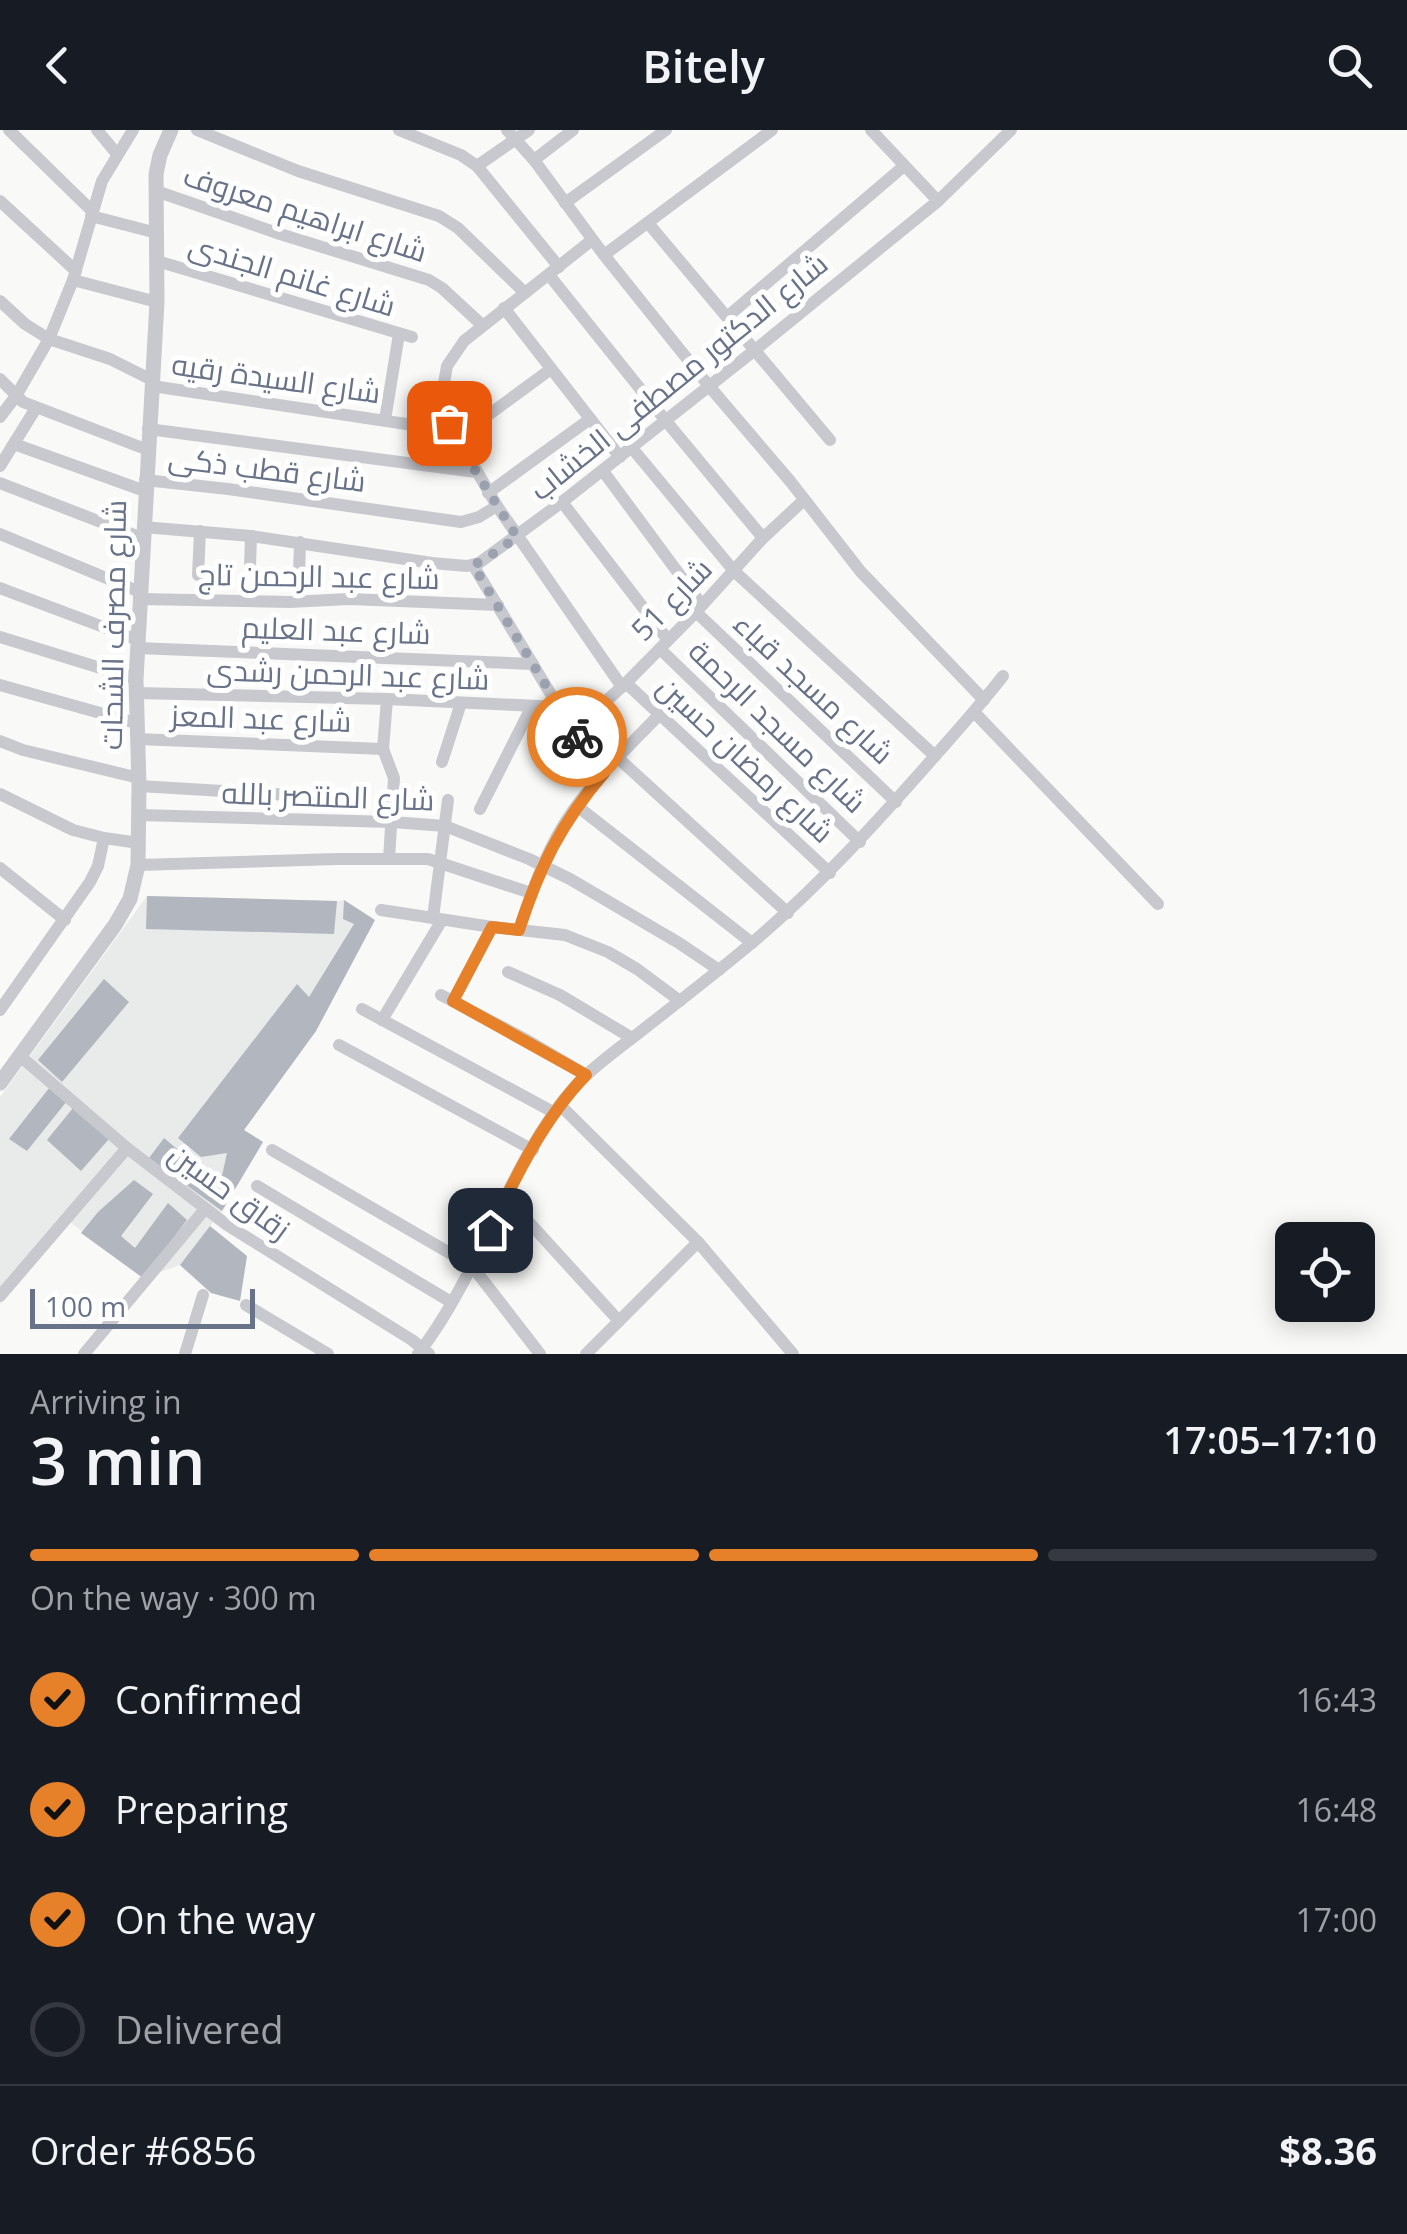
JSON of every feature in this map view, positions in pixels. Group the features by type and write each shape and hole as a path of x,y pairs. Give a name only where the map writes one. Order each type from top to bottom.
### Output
{"street":[{"path":"9,130 91,214 157,233"},
{"path":"97,130 117,154"},
{"path":"0,418 49,339 74,276 102,181 133,130"},
{"name":"شارع مصرف الشحات","path":"0,1083 123,912 135,884 139,842 136,686 157,302 156,174 172,130"},
{"path":"197,130 298,171 439,216 458,228 525,293"},
{"path":"399,130 461,155 477,166 666,421 763,538"},
{"path":"477,166 512,134 530,130"},
{"path":"534,160 573,130"},
{"path":"566,203 666,130"},
{"path":"604,255 772,130"},
{"path":"871,130 938,201"},
{"name":"شارع الدكتور مصطفى الخشاب","path":"473,565 517,537 755,350 938,201 1011,130"},
{"path":"512,134 592,240 861,572 984,700"},
{"path":"727,317 904,166"},
{"name":"شارع ابراهيم معروف","path":"156,191 429,280 482,325"},
{"path":"0,201 74,276 157,302"},
{"path":"648,222 830,440"},
{"name":"شارع رمضان حسين","path":"592,240 482,325 454,353 442,380 444,410 496,506 624,685 830,873"},
{"name":"شارع غانم الجندى","path":"158,261 405,336 386,420"},
{"name":"شارع السيدة رقيه","path":"0,302 24,324 49,339 110,359 152,383 455,434"},
{"path":"504,308 620,458"},
{"path":"455,434 551,369"},
{"path":"1,381 23,402 148,450"},
{"path":"0,466 36,408"},
{"path":"488,493 590,418"},
{"path":"148,428 476,472"},
{"name":"شارع قطب ذكى","path":"14,444 145,486 228,489 461,522 480,518 496,506"},
{"path":"632,448 734,571 934,756"},
{"name":"شارع مسجد قباء","path":"603,471 699,609 896,802"},
{"path":"0,483 143,533 200,531 300,542 404,560 473,565 573,731 604,773"},
{"name":"شارع 51","path":"573,731 664,645 763,538 804,500"},
{"name":"شارع مسجد الرحمة","path":"562,502 664,645 860,842"},
{"path":"198,575 200,531"},
{"path":"0,534 140,596"},
{"path":"250,566 251,536"},
{"path":"299,574 300,542"},
{"name":"شارع عبد العليم","path":"0,588 138,644 532,664"},
{"name":"شارع عبد الرحمن تاج","path":"140,596 498,606"},
{"name":"شارع عبد الرحمن رشدى","path":"0,637 136,686 559,708"},
{"path":"423,1352 532,1150 557,1109 586,1075 752,943 830,873 1003,676"},
{"name":"شارع عبد المعز","path":"0,686 137,731 383,750"},
{"path":"387,699 383,750 394,778 389,859"},
{"path":"442,762 462,702"},
{"path":"480,808 532,706"},
{"path":"974,712 1158,904"},
{"path":"519,930 543,865 576,806 660,716"},
{"path":"0,741 139,782 323,797"},
{"path":"618,758 788,912"},
{"path":"0,794 60,825 104,838 139,842"},
{"path":"382,1020 438,919 448,800"},
{"path":"576,806 752,943"},
{"name":"شارع المنتصر بالله","path":"139,815 445,826 543,865 719,970"},
{"path":"0,1010 94,874 104,838"},
{"path":"138,865 337,858 428,860 531,893"},
{"path":"0,868 65,920"},
{"path":"381,910 564,935 637,969 680,1001"},
{"path":"492,927 447,998 586,1075"},
{"path":"508,972 560,995 632,1038"},
{"path":"362,1009 557,1109 698,1242 793,1354"},
{"path":"338,1045 532,1150"},
{"name":"زقاق حسين","path":"20,1056 205,1209 423,1352"},
{"path":"0,1296 127,1148"},
{"path":"272,1150 472,1266 540,1354"},
{"path":"257,1186 451,1302"},
{"path":"506,1197 619,1321"},
{"path":"84,1354 205,1209"},
{"path":"586,1354 698,1242"},
{"path":"184,1354 203,1296"},
{"path":"246,1305 328,1354"}],"shaded area":[{"path":"147,896 344,900 375,920 316,1031 244,1130 263,1142 222,1211 180,1265 143,1278 70,1222 0,1304 0,1097"}],"building":[{"path":"147,896 337,901 334,934 146,929"},
{"path":"344,900 375,920 316,1031 244,1130 263,1142 222,1211 149,1158 164,1138 220,1185 227,1153 201,1157 178,1138 297,984 309,997 354,924 343,919"},
{"path":"104,979 129,1002 62,1082 38,1060"},
{"path":"50,1087 67,1101 27,1151 9,1139"},
{"path":"73,1108 109,1139 81,1171 47,1140"},
{"path":"134,1180 153,1194 121,1236 135,1248 168,1203 187,1220 143,1278 81,1233"},
{"path":"210,1226 247,1256 240,1301 211,1293 180,1265"}],"way so far":[{"path":"449,423 517,537 473,565 577,737"}],"route":[{"path":"490,1230 554,1113 586,1075 453,1001 492,927 519,930 543,865 568,818 604,773 577,737"}]}
